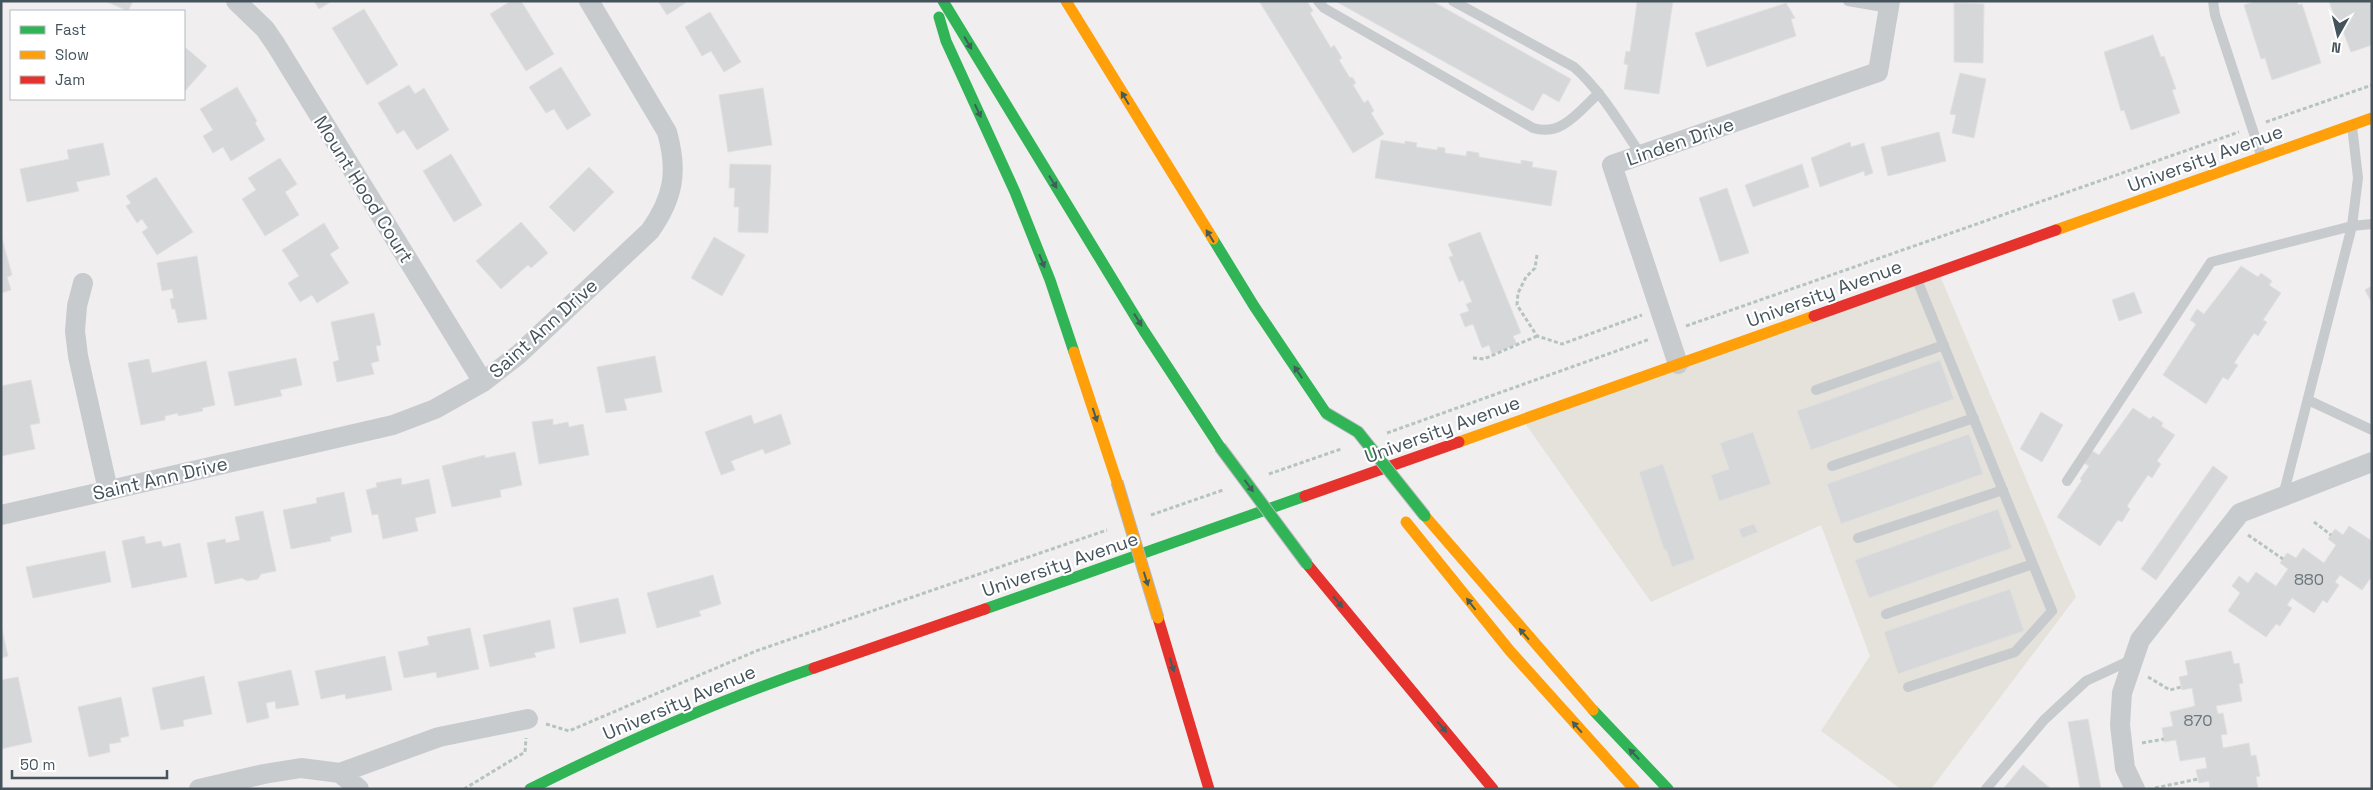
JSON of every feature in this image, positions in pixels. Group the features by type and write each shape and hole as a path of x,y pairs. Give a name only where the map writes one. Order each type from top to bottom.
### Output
{"main road":[{"path":"935,1 946,41 1015,192 1050,280 1117,482 1209,789"},
{"path":"943,1 1144,331 1220,447 1307,564 1493,789"},
{"path":"1066,1 1254,306 1343,436"},
{"name":"University Avenue","path":"530,789 592,758 696,712 766,684 1033,593 2372,118"},
{"path":"1326,413 1358,432 1425,516 1544,656 1611,731 1668,789"},
{"path":"1360,460 1377,483"},
{"path":"1403,518 1510,651 1634,789"}],"street":[{"name":"Mount Hood Court","path":"236,1 265,29 276,45 483,382"},
{"name":"Saint Ann Drive","path":"1,515 393,425 435,410 483,382 518,355 650,231 662,214 669,198 674,175 673,152 667,132 588,1"},
{"name":"Linden Drive","path":"1678,364 1612,165 1878,72 1889,5"},
{"path":"83,283 77,306 75,331 78,356 108,490"},
{"path":"2135,789 2125,768 2120,725 2122,693 2140,640 2240,513 2372,462"},
{"path":"199,789 264,774 301,768 340,773 440,737 528,719"},
{"path":"340,773 359,789"}],"lane":[{"path":"1318,1 1324,8 1533,128 1542,131 1552,131 1562,127 1599,93"},
{"path":"1453,1 1574,67 1599,93 1641,155"},
{"path":"1848,1 1889,5"},
{"path":"2213,1 2215,15 2262,157"},
{"path":"2283,496 2352,226 2358,178 2352,125"},
{"path":"2067,481 2211,262 2352,226 2372,224"},
{"path":"1908,687 2015,652 2052,611 1916,279"},
{"path":"1816,390 1944,345"},
{"path":"2308,400 2372,430"},
{"path":"1832,466 1974,418"},
{"path":"1858,538 2003,490"},
{"path":"1886,614 2033,564"},
{"path":"1986,789 2044,720 2086,681 2132,662"}],"path":[{"path":"1379,436 1668,332 2372,85"},
{"path":"1537,255 1535,268 1526,277 1518,293 1517,305 1537,336 1562,344 1659,308"},
{"path":"1473,358 1484,359 1537,336"},
{"path":"1266,475 1351,446"},
{"path":"1144,518 1229,488"},
{"path":"2314,522 2331,535"},
{"path":"2232,523 2283,559"},
{"path":"464,789 525,752 528,719 568,731 756,651 1116,528"},
{"path":"2132,662 2170,690 2181,687"},
{"path":"2152,789 2198,779"}],"shaded area":[{"path":"1938,271 2076,597 1931,789 1901,789 1821,731 1870,656 1821,525 1651,602 1522,419"}],"building":[{"path":"105,1 133,1 128,10"},
{"path":"314,1 332,1 319,9"},
{"path":"511,1 521,1 554,54 526,71 490,14"},
{"path":"658,1 688,1 667,15"},
{"path":"1259,1 1307,1 1313,11 1310,13 1331,48 1334,45 1342,58 1339,60 1350,78 1352,77 1356,83 1353,85 1364,103 1368,100 1374,111 1371,113 1384,134 1353,153"},
{"path":"1335,1 1432,1 1571,79 1559,102 1543,93 1533,111"},
{"path":"1634,1 1673,1 1659,94 1624,89 1628,65 1624,64 1626,51 1630,52 1637,3"},
{"path":"2256,1 2297,1 2298,5 2302,4 2321,63 2272,80 2265,58 2261,59 2244,5"},
{"path":"2329,1 2372,1 2372,45 2351,52 2343,31 2340,33"},
{"path":"1786,3 1795,18 1791,19 1796,36 1707,67 1695,33"},
{"path":"1954,3 1984,4 1983,63 1954,62"},
{"path":"364,9 398,65 367,85 332,28"},
{"path":"710,12 741,62 724,72 711,51 702,56 685,27"},
{"path":"2153,35 2161,57 2164,56 2176,89 2172,90 2180,113 2131,130 2124,110 2121,111 2104,52"},
{"path":"185,49 207,66 185,91"},
{"path":"561,67 591,115 567,130 554,109 546,113 529,87"},
{"path":"1960,73 1986,79 1974,138 1952,133 1956,115 1950,114"},
{"path":"409,85 415,94 424,88 449,130 417,150 404,130 397,134 378,103"},
{"path":"237,87 257,121 255,123 265,140 231,161 223,147 213,153 203,136 213,130 200,109"},
{"path":"763,88 772,145 728,152 719,95"},
{"path":"1939,132 1946,161 1888,176 1881,147"},
{"path":"1381,140 1405,144 1405,141 1417,143 1416,147 1437,150 1438,147 1445,148 1445,153 1466,156 1467,151 1479,153 1479,157 1521,164 1521,160 1533,162 1532,167 1557,171 1551,206 1375,178"},
{"path":"1850,142 1851,147 1864,143 1873,173 1865,176 1864,171 1820,187 1811,158"},
{"path":"103,143 110,175 76,182 79,191 27,202 20,169 69,159 67,150"},
{"path":"451,154 482,205 454,222 423,171"},
{"path":"280,158 297,184 285,192 299,215 265,236 242,199 256,190 248,178"},
{"path":"730,164 771,165 768,233 738,232 739,207 734,207 735,188 729,188"},
{"path":"1802,164 1809,187 1753,207 1745,185"},
{"path":"589,167 614,192 574,232 549,207"},
{"path":"156,177 193,232 157,255 142,232 148,228 142,219 137,223 126,206 131,203 126,196"},
{"path":"1727,188 1749,253 1720,262 1699,198"},
{"path":"521,222 548,253 531,268 528,265 501,289 476,261"},
{"path":"324,223 339,248 330,254 349,283 317,303 312,295 300,302 288,283 299,276 282,250"},
{"path":"1480,232 1521,333 1513,336 1517,344 1492,354 1489,345 1482,348 1473,324 1465,327 1460,314 1469,311 1466,304 1472,302 1463,280 1459,282 1449,257 1453,256 1448,244"},
{"path":"1,235 12,275 7,277 11,290 1,293"},
{"path":"714,237 745,255 722,296 691,278"},
{"path":"197,256 207,319 178,323 175,309 172,309 170,299 174,298 172,289 162,291 157,263"},
{"path":"2241,266 2258,277 2261,273 2272,281 2269,285 2281,293 2263,320 2267,322 2258,336 2254,333 2234,363 2238,365 2228,380 2223,377 2206,404 2163,375 2196,324 2190,320 2197,309 2204,314"},
{"path":"2372,286 2372,303 2365,290"},
{"path":"2134,292 2142,313 2119,321 2112,300"},
{"path":"374,313 381,345 376,346 379,361 371,363 374,374 337,382 333,362 339,360 331,322"},
{"path":"655,356 662,392 624,399 627,410 606,413 597,367"},
{"path":"296,358 302,385 280,390 282,396 235,406 228,372"},
{"path":"149,359 152,373 206,361 215,405 202,408 203,411 178,416 178,413 165,416 165,420 141,425 128,363"},
{"path":"1940,360 1954,399 1811,450 1797,411"},
{"path":"31,380 40,423 30,425 35,449 1,456 1,386"},
{"path":"2133,408 2150,419 2153,416 2163,423 2161,426 2175,435 2157,461 2161,464 2152,478 2148,475 2127,506 2130,509 2122,522 2118,520 2100,546 2057,517 2082,480 2080,479 2089,466 2084,463 2092,451 2099,455"},
{"path":"2041,412 2063,425 2042,462 2020,449"},
{"path":"781,414 791,444 765,454 763,449 731,461 735,470 721,475 705,432 751,415 754,424"},
{"path":"553,419 553,425 568,422 569,427 583,424 589,455 539,464 532,422"},
{"path":"1753,432 1771,484 1719,501 1711,475 1729,469 1720,443"},
{"path":"1969,434 1983,474 1841,524 1827,484"},
{"path":"515,452 522,485 500,490 501,497 452,507 442,466 485,455 485,458"},
{"path":"1663,464 1695,559 1672,567 1666,549 1664,550 1639,472"},
{"path":"2213,466 2228,477 2156,580 2141,569"},
{"path":"401,478 402,485 429,479 436,513 415,518 418,531 383,539 378,514 372,515 366,490 377,487 376,483"},
{"path":"344,492 352,532 330,537 331,541 291,549 283,510 317,503 316,498"},
{"path":"1998,509 2012,548 1869,598 1855,560"},
{"path":"263,511 276,571 261,574 258,579 247,581 242,578 215,584 207,543 225,539 226,543 240,540 235,517"},
{"path":"1754,524 1758,532 1742,538 1739,529"},
{"path":"2349,526 2372,541 2372,576 2362,590 2340,575 2335,582 2339,585 2327,603 2323,600 2314,613 2292,598 2287,605 2292,608 2280,626 2276,624 2266,637 2228,611 2240,593 2232,586 2239,576 2248,583 2256,572 2276,586 2288,569 2280,563 2287,553 2296,558 2303,548 2324,563 2336,545 2328,539 2335,529 2343,535"},
{"path":"144,536 146,544 161,541 163,547 180,543 187,577 132,588 122,541"},
{"path":"105,551 111,582 33,598 26,567"},
{"path":"713,575 721,604 699,611 701,616 657,628 647,593"},
{"path":"2010,589 2024,631 1898,674 1884,632"},
{"path":"618,598 626,633 580,643 573,608"},
{"path":"550,620 555,648 534,653 536,657 490,667 483,635"},
{"path":"1,626 8,656 1,658"},
{"path":"470,628 479,669 437,678 436,672 404,678 398,652 429,645 427,637"},
{"path":"2231,651 2234,664 2239,663 2243,683 2239,684 2242,701 2216,706 2218,714 2223,713 2227,734 2221,735 2223,748 2249,743 2251,756 2256,755 2260,776 2256,777 2258,789 2210,789 2209,781 2199,783 2196,770 2207,768 2205,757 2180,761 2176,740 2164,742 2162,728 2173,726 2170,712 2195,706 2192,688 2182,690 2179,677 2188,675 2185,661"},
{"path":"385,656 392,690 346,699 345,694 321,699 315,671"},
{"path":"291,670 299,705 276,709 275,701 266,703 269,718 247,723 238,682"},
{"path":"204,676 212,714 183,720 184,726 161,730 152,688"},
{"path":"18,677 32,742 1,749 1,680"},
{"path":"121,697 129,736 120,738 121,742 109,744 110,752 89,757 78,707"},
{"path":"2088,719 2101,789 2080,789 2068,722"},
{"path":"2023,765 2051,789 2003,789"}],"traffic: fast":[{"path":"943,1 1144,331 1220,447"},
{"path":"939,17 946,41 1015,192 1050,280 1074,352"},
{"path":"1213,239 1254,306 1326,413"},
{"path":"1326,413 1358,432 1425,516"},
{"path":"1220,447 1307,564"},
{"path":"985,609 1305,496"},
{"path":"530,789 599,755 670,724 741,694 814,668"},
{"path":"1593,710 1668,789"}],"traffic: slow":[{"path":"1066,1 1213,239"},
{"path":"2056,230 2372,118"},
{"path":"1459,442 1814,316"},
{"path":"1074,352 1117,482"},
{"path":"1117,482 1158,618"},
{"path":"1425,516 1593,710"},
{"path":"1406,522 1510,651 1634,789"}],"traffic: jam":[{"path":"1814,316 2056,230"},
{"path":"1305,496 1459,442"},
{"path":"1307,564 1493,789"},
{"path":"814,668 985,609"},
{"path":"1158,618 1209,789"}]}
